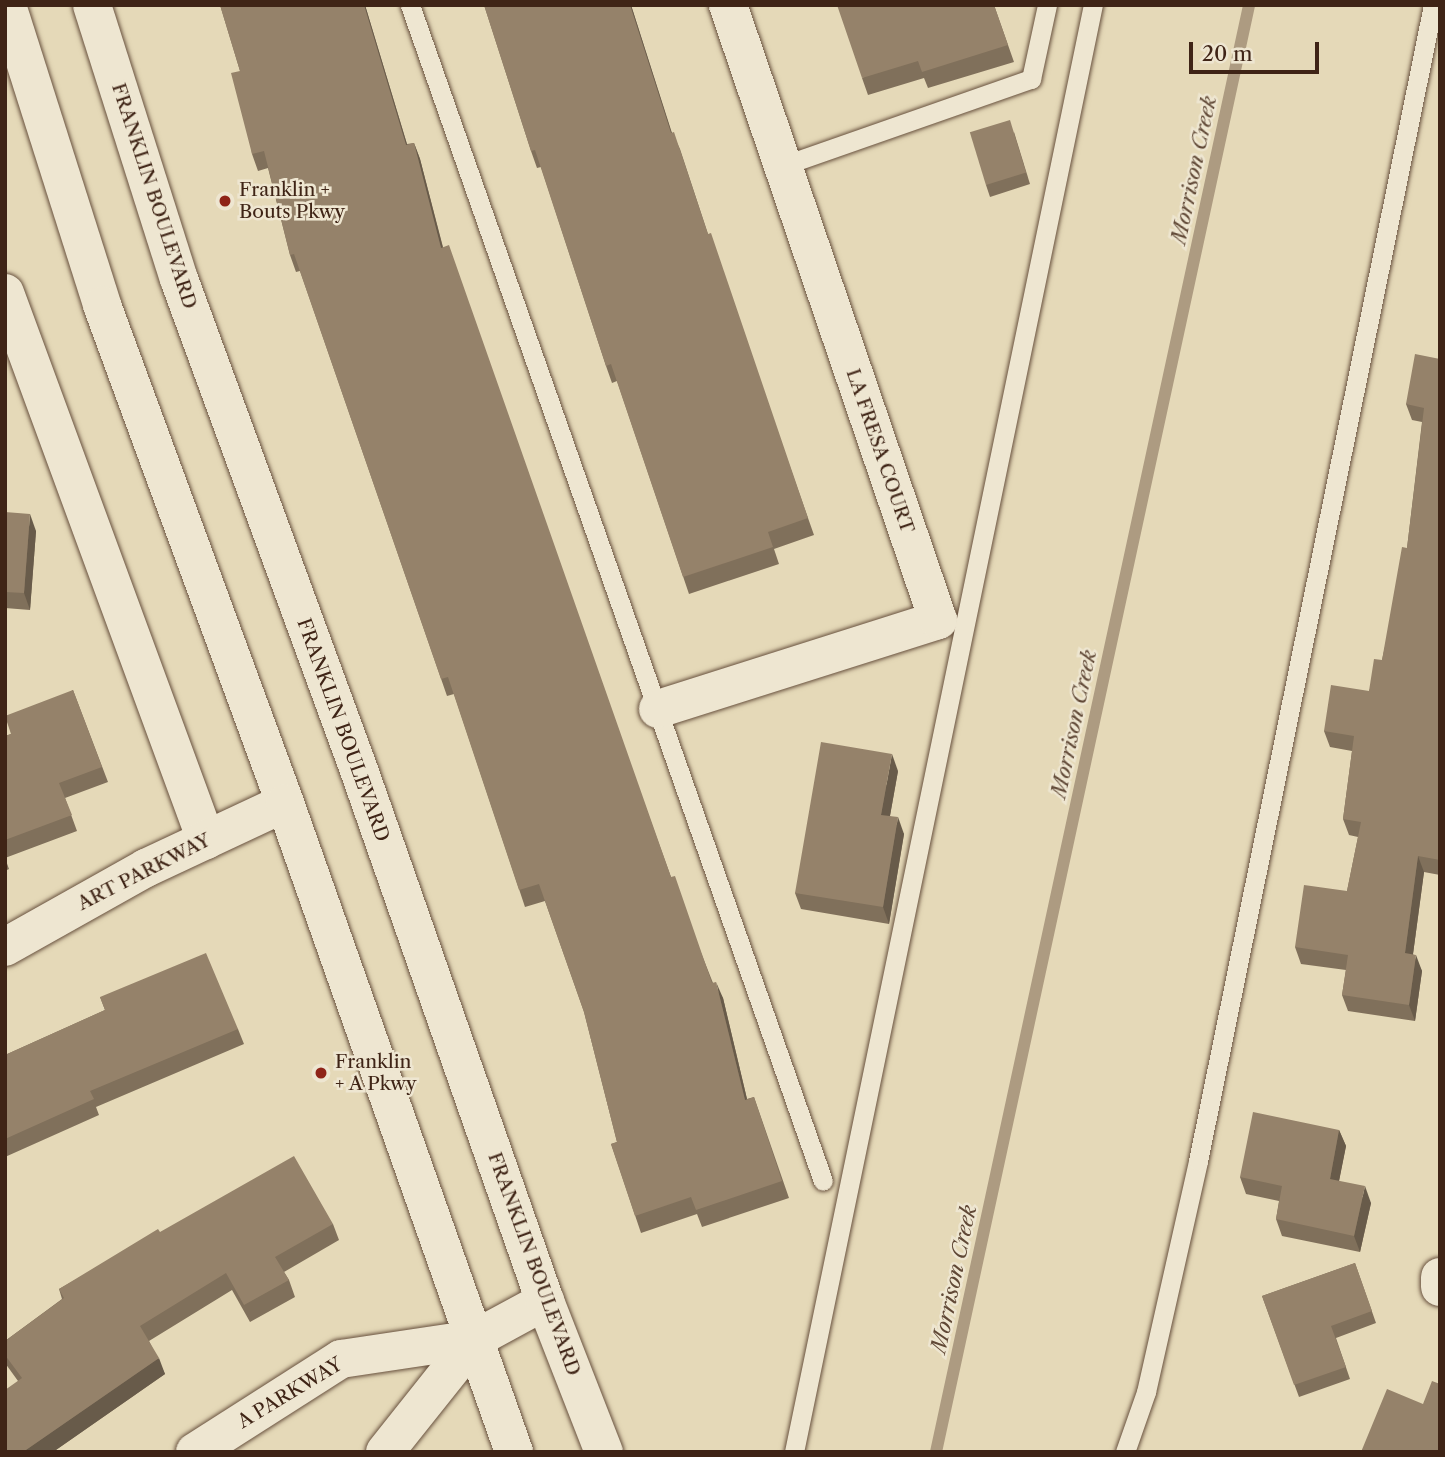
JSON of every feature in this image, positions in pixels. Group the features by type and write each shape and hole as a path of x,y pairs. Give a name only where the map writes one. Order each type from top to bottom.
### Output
{"main road":[{"path":"7,5 102,305 285,803 514,1452"},
{"name":"FRANKLIN BOULEVARD","path":"92,5 179,279 359,770 545,1301 604,1452"},
{"name":"LA FRESA COURT","path":"658,709 938,620 728,5"},
{"path":"5,293 12,340 206,840"},
{"name":"ART PARKWAY","path":"5,947 206,840 285,803"},
{"path":"1440,1277 1440,1287"},
{"name":"A PARKWAY","path":"195,1452 341,1359 475,1339 545,1301"},
{"name":"A PARKWAY","path":"385,1452 475,1339"}],"lane":[{"path":"410,5 823,1181"},
{"path":"782,166 1031,79 1046,5"},
{"path":"794,1452 1093,5"},
{"path":"1125,1452 1146,1392 1198,1161 1433,5"}],"building":[{"path":"220,5 364,5 406,145 414,143 441,248 449,245 671,877 675,876 712,983 716,982 745,1100 754,1097 782,1181 696,1210 691,1197 635,1216 611,1144 617,1142 584,1012 539,884 519,890 448,677 441,679 294,254 290,255 264,151 252,154 231,73 240,71"},
{"path":"484,5 630,5 671,133 674,132 708,234 711,233 808,518 768,532 773,547 683,577 611,364 606,366 535,150 531,151"},
{"path":"837,5 994,5 1008,45 922,72 918,61 862,78"},
{"path":"1010,120 1026,173 986,185 970,132"},
{"path":"1415,354 1440,359 1440,860 1418,856 1405,953 1416,955 1409,1005 1342,995 1348,955 1295,947 1304,885 1347,891 1361,822 1343,819 1354,736 1324,731 1331,685 1369,691 1374,659 1382,660 1402,547 1407,548 1424,408 1406,404"},
{"path":"5,512 30,514 24,593 5,592"},
{"path":"73,690 102,767 59,783 72,815 5,840 5,736 11,734 5,716"},
{"path":"821,742 892,754 881,815 898,817 883,907 795,893"},
{"path":"206,953 238,1029 90,1091 94,1099 5,1139 5,1055 105,1010 100,997"},
{"path":"1253,1112 1339,1130 1330,1179 1365,1186 1354,1236 1276,1219 1282,1186 1240,1177"},
{"path":"294,1156 333,1224 275,1257 289,1280 244,1305 226,1273 140,1326 159,1358 23,1452 5,1452 5,1390 22,1378 5,1355 5,1341 64,1298 59,1289 158,1229 160,1232"},
{"path":"1355,1263 1372,1311 1331,1326 1346,1367 1294,1385 1262,1296"},
{"path":"1432,1381 1440,1384 1440,1452 1361,1452 1387,1389 1423,1404"}],"waterway":[{"name":"Morrison Creek","path":"936,1452 1249,5"}],"place":[{"name":"Franklin + Bouts Pkwy","path":"225,201"},
{"name":"Franklin + A Pkwy","path":"321,1073"}]}
